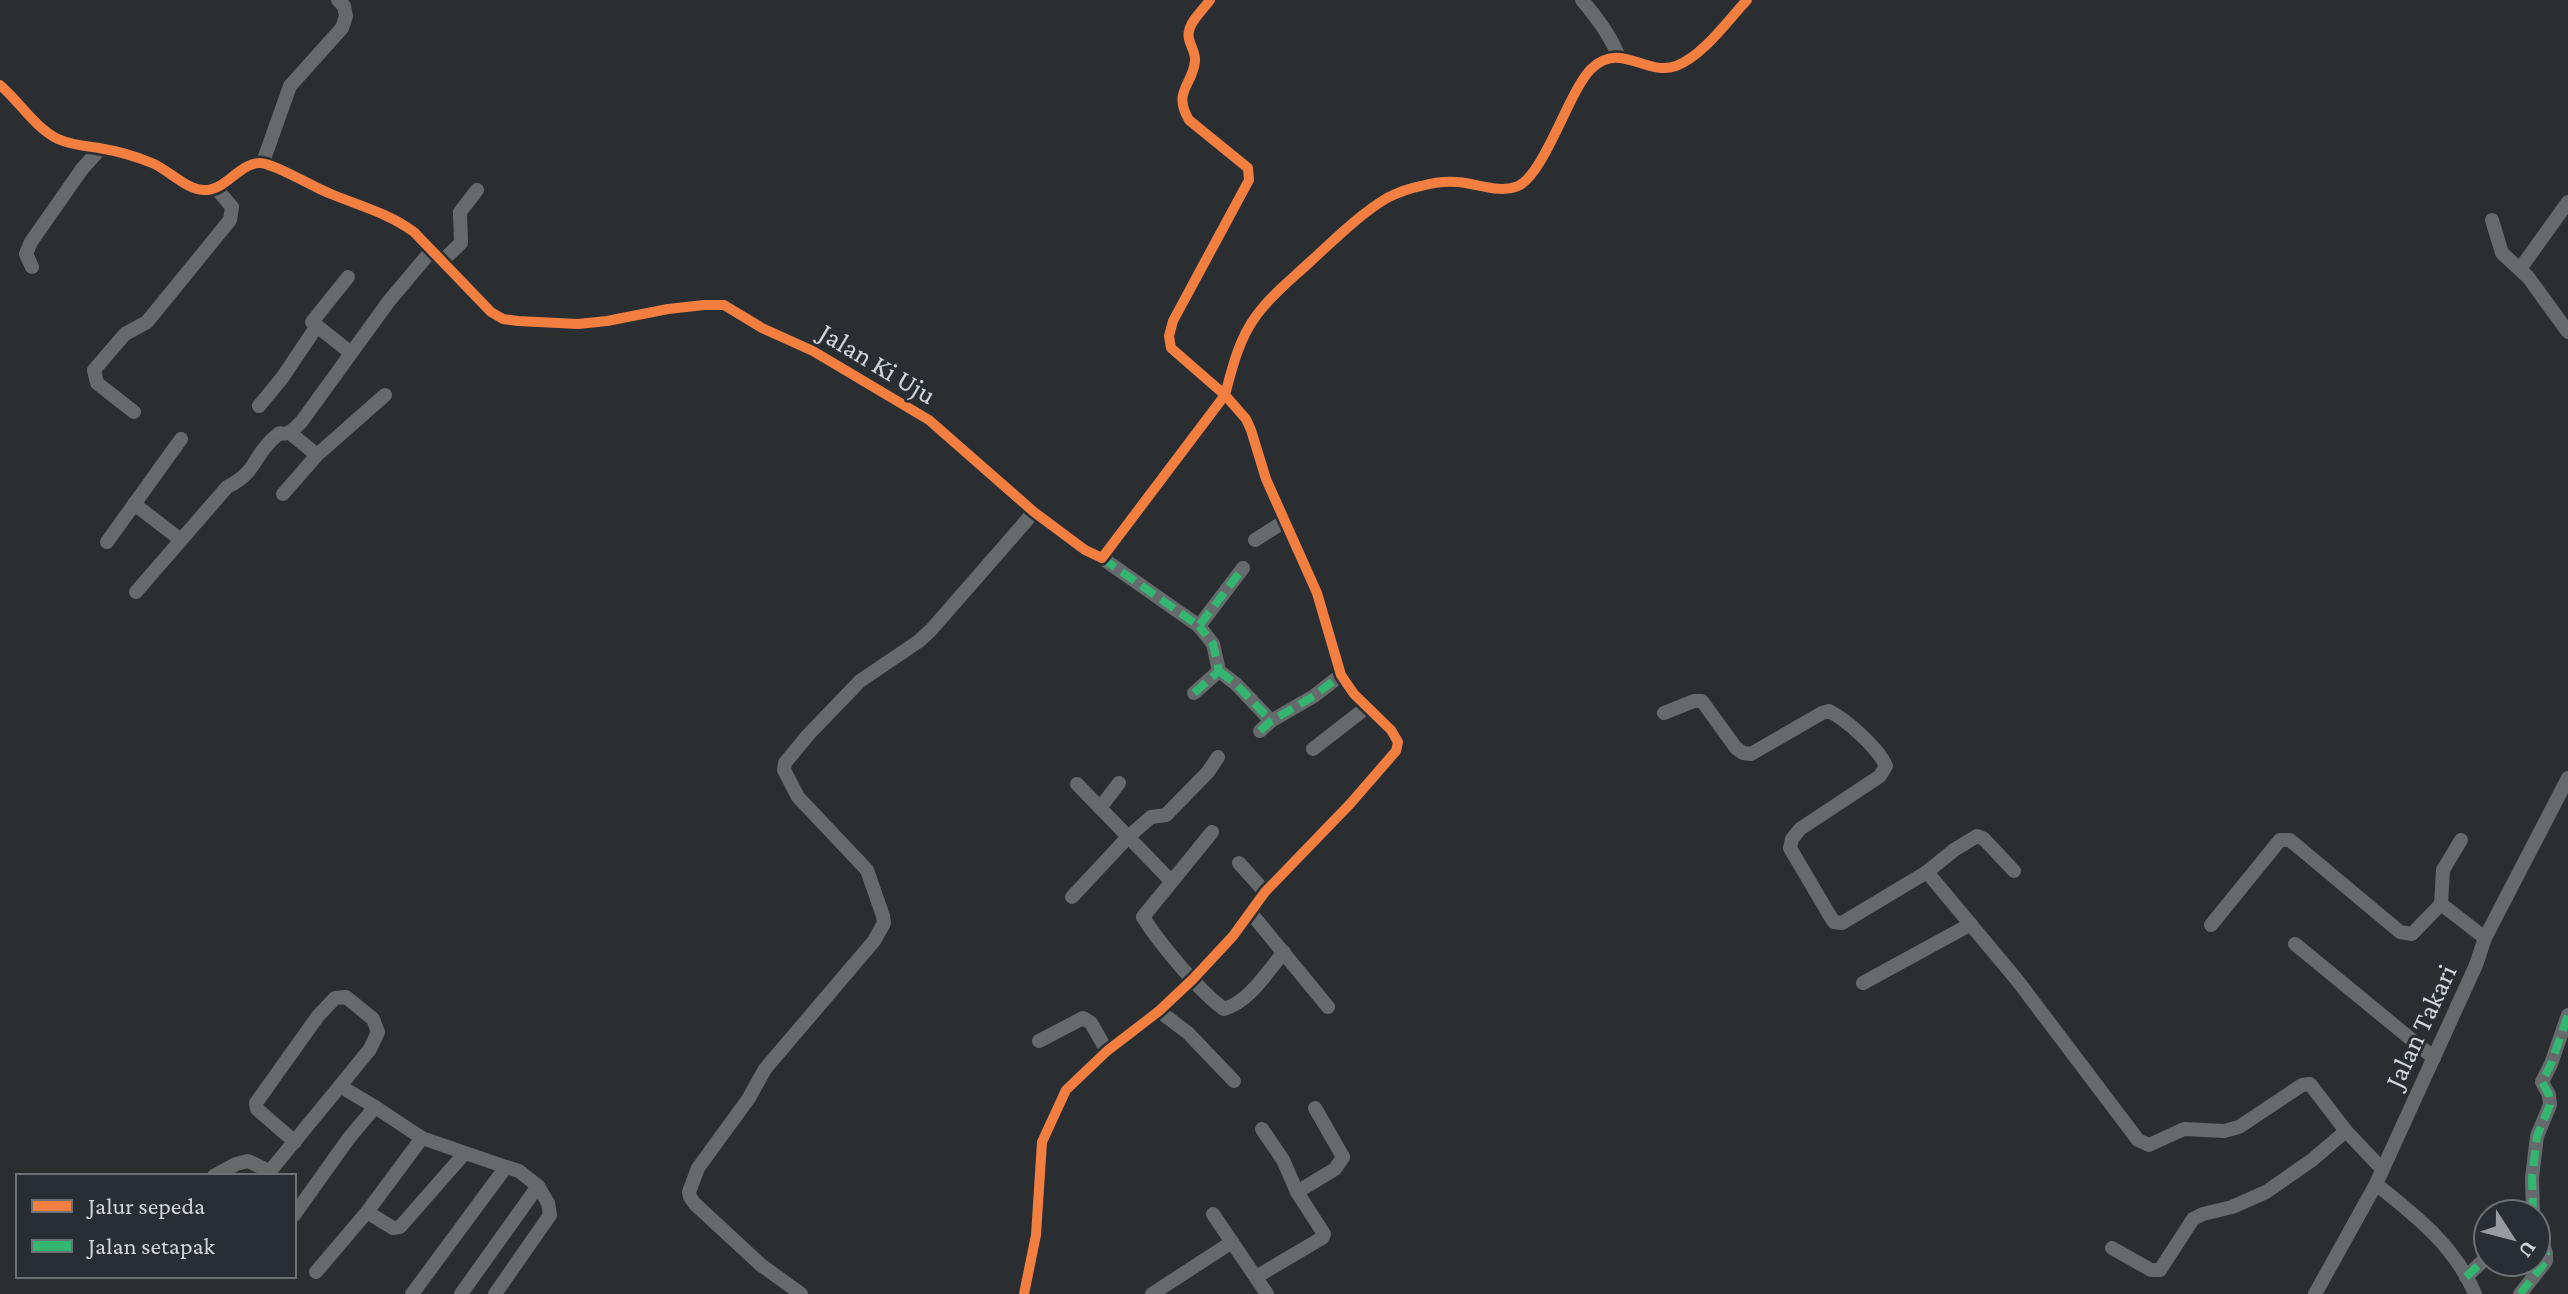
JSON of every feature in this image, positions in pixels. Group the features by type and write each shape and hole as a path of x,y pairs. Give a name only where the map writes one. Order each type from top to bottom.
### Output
{"street":[{"path":"0,85 57,139 156,164 192,187 204,190 215,187 250,164 263,162 290,86 342,28 346,16 344,6 338,0"},
{"path":"1024,1294 1036,1235 1042,1142 1066,1090 1193,979 1233,936 1265,892 1396,751 1398,742 1391,730 1354,694 1341,675 1317,593 1266,479 1246,419 1225,395 1171,348 1169,336 1173,321 1249,180 1248,168 1189,120 1184,111 1182,95 1195,62 1189,29 1210,0"},
{"path":"1582,0 1598,18 1619,57"},
{"path":"1102,558 1225,395 1233,364 1256,316 1345,231 1388,198 1418,186 1457,182 1507,188 1520,186 1544,153 1589,71 1604,58 1619,57 1663,69 1679,65 1697,53 1747,0"},
{"path":"32,267 26,250 82,169 101,148"},
{"name":"Jalan Ki Uju","path":"263,162 331,195 399,221 491,312 503,319 578,324 668,309 724,305 762,328 813,351 929,420 1034,512 1199,626"},
{"path":"134,412 97,383 94,370 125,334 147,322 230,220 232,207 215,187"},
{"path":"290,433 389,301 437,256 461,243 460,212 477,190"},
{"path":"2520,269 2568,202"},
{"path":"2492,220 2502,253 2538,289 2568,332"},
{"path":"348,277 312,322 351,353"},
{"path":"259,406 317,326"},
{"path":"283,494 317,455 385,395"},
{"path":"136,592 227,487 241,480 254,467 257,458 273,438 280,433 290,433 317,455"},
{"path":"107,542 181,439"},
{"path":"134,504 181,540"},
{"path":"801,1294 761,1265 695,1204 689,1192 698,1168 749,1098 765,1069 874,941 884,923 867,870 798,797 784,770 785,763 860,681 931,630 1034,512"},
{"path":"1255,540 1285,521"},
{"path":"1243,568 1199,626 1213,644 1219,671 1236,684 1266,726 1341,675"},
{"path":"1194,693 1219,671"},
{"path":"1664,713 1694,701 1702,701 1736,748 1751,754 1829,711 1839,716 1882,757 1886,766 1880,776 1800,829 1792,839 1790,848 1834,922 1842,923 1927,872 1977,836 1984,839 2014,871"},
{"path":"1313,749 1367,707"},
{"path":"1072,897 1128,837 1151,817 1166,815 1208,772 1218,757"},
{"name":"Jalan Takari","path":"2315,1294 2376,1184 2476,965 2485,938 2568,778"},
{"path":"1100,808 1119,783"},
{"path":"1077,784 1171,881"},
{"path":"2552,808 2567,814"},
{"path":"1212,832 1143,917 1193,979 1224,1009 1257,984 1284,952"},
{"path":"2211,925 2283,839 2290,840 2400,932 2412,934 2441,904 2443,870 2461,840"},
{"path":"1239,863 1265,892"},
{"path":"1927,872 1971,924 2138,1140 2149,1145 2184,1129 2224,1131 2239,1127 2302,1085 2310,1084 2346,1131 2382,1169"},
{"path":"2441,904 2485,938"},
{"path":"1250,912 1328,1007"},
{"path":"1863,983 1971,924"},
{"path":"2295,944 2434,1058"},
{"path":"218,1174 248,1161 268,1174 295,1142 370,1049 378,1032 373,1019 346,997 335,998 318,1016 256,1103 257,1109 295,1142"},
{"path":"1159,1011 1188,1033 1234,1081"},
{"path":"2532,1198 2537,1136 2550,1105 2542,1082 2568,1015"},
{"path":"1039,1041 1083,1018 1091,1023 1107,1051"},
{"path":"340,1086 422,1138 519,1171 538,1186 548,1203 550,1215 495,1294"},
{"path":"296,1212 375,1107"},
{"path":"1297,1192 1335,1169 1343,1157 1315,1108"},
{"path":"1256,1277 1323,1237 1283,1160 1262,1129"},
{"path":"2112,1248 2151,1270 2160,1270 2193,1219 2266,1192 2312,1160 2346,1131"},
{"path":"316,1272 367,1212 422,1138"},
{"path":"367,1212 393,1228 400,1227 464,1154"},
{"path":"412,1294 506,1167"},
{"path":"2376,1184 2424,1222 2441,1240 2475,1294"},
{"path":"461,1294 538,1186"},
{"path":"1213,1214 1267,1294"},
{"path":"1152,1294 1232,1242"},
{"path":"2466,1277 2472,1271"},
{"path":"2520,1294 2533,1278"}],"marked path":[{"path":"1102,558 1199,626 1243,568"},
{"path":"1194,693 1219,671 1213,644 1199,626"},
{"path":"1219,671 1236,684 1271,721"},
{"path":"1260,731 1341,675"},
{"path":"2533,1198 2537,1136 2550,1105 2542,1082 2568,1015"},
{"path":"2466,1277 2472,1271"},
{"path":"2520,1294 2533,1278"}],"cycle path":[{"path":"0,85 42,128 58,139 139,158 192,187 213,189 252,164 259,163 384,215 414,232 491,312 503,319 578,324 668,309 724,305 762,328 813,351 929,420 1034,512 1085,550 1102,558 1225,395 1171,348 1169,336 1173,321 1249,180 1248,168 1189,120 1182,102 1195,61 1189,38 1190,27 1210,0"},
{"path":"1024,1294 1036,1235 1042,1142 1066,1090 1193,979 1233,936 1265,892 1396,751 1398,742 1391,730 1354,694 1341,675 1317,593 1266,479 1251,430 1246,419 1225,395 1237,354 1250,325 1282,287 1377,204 1404,191 1439,182 1504,189 1518,186 1528,179 1547,150 1574,95 1591,69 1612,58 1654,67 1676,66 1705,46 1747,0"}]}
